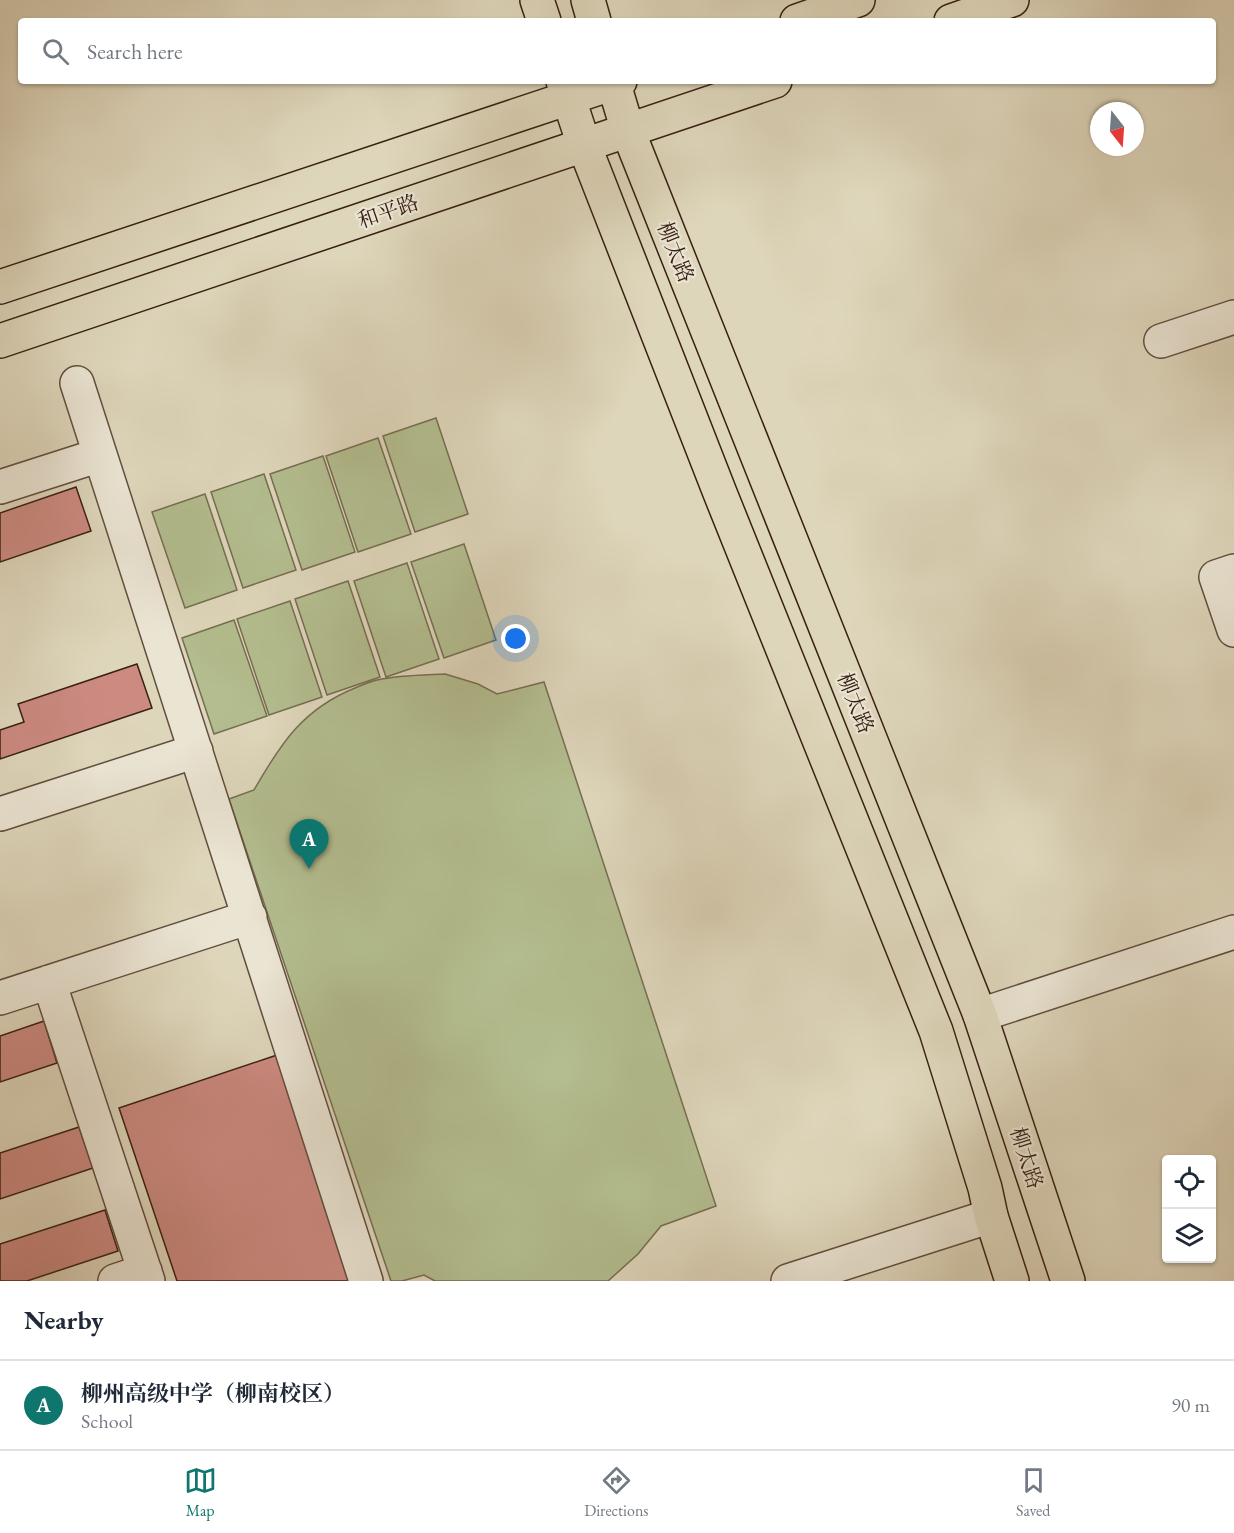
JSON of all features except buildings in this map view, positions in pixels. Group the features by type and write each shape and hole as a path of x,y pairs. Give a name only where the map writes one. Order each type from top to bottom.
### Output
{"main road":[{"path":"537,0 543,18"},
{"path":"588,0 593,18"},
{"path":"806,18 858,0"},
{"path":"960,18 1012,0"},
{"path":"0,287 565,90 602,84"},
{"name":"柳太路","path":"616,84 628,131 980,1015 1068,1281"},
{"name":"和平路","path":"0,341 766,84"},
{"path":"565,90 584,145 720,493 936,1031 1012,1281"}],"street":[{"path":"1161,342 1234,317"},
{"path":"77,383 366,1281"},
{"path":"0,487 100,455"},
{"path":"1234,571 1216,577 1234,630"},
{"path":"0,814 196,751"},
{"path":"0,998 250,917"},
{"path":"980,1015 1234,932"},
{"path":"49,982 136,1278"},
{"path":"788,1281 991,1216"}],"green space":[{"path":"436,418 468,514 415,532 383,436"},
{"path":"378,438 411,534 358,552 326,456"},
{"path":"323,456 355,552 302,570 270,474"},
{"path":"264,474 296,570 243,588 211,492"},
{"path":"205,494 237,590 185,608 152,512"},
{"path":"464,544 496,640 444,658 411,562"},
{"path":"407,563 439,659 386,677 354,581"},
{"path":"348,581 380,677 327,695 295,599"},
{"path":"290,601 322,697 269,715 237,619"},
{"path":"234,620 267,716 214,734 182,638"},
{"path":"445,674 478,684 497,694 544,682 716,1206 661,1226 638,1254 608,1281 435,1281 424,1275 402,1281 391,1281 229,799 254,790 274,757 295,729 321,706 337,696 377,680"}],"place":[{"name":"柳州高级中学（柳南校区）","path":"309,869"}]}
